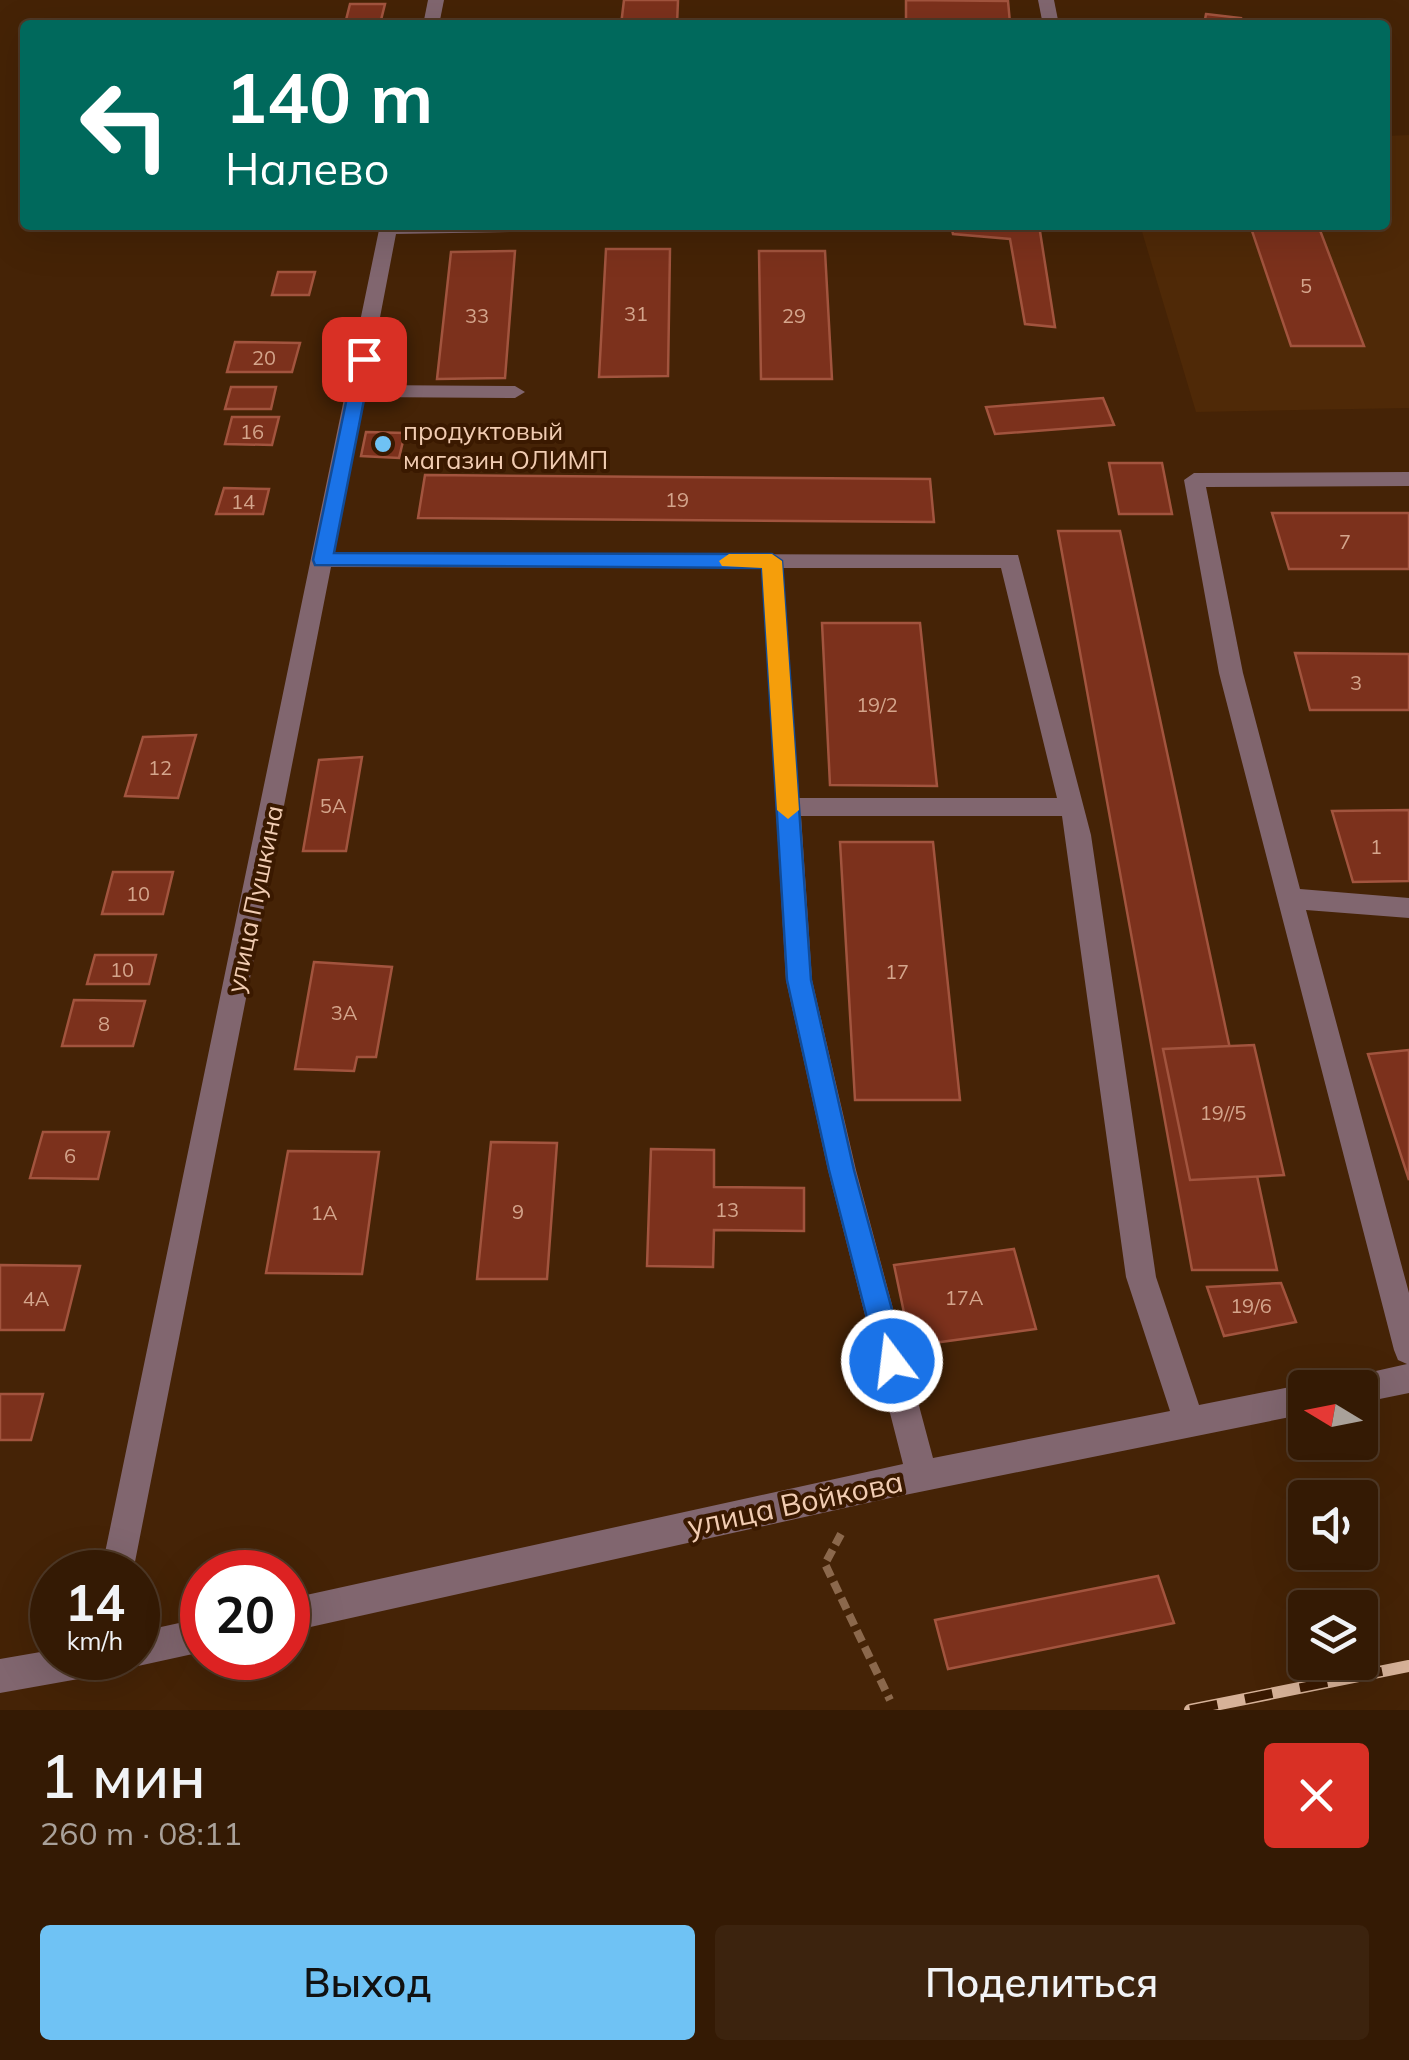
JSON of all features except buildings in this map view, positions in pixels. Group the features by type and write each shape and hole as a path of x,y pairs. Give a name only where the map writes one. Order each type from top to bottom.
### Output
{"street":[{"name":"улица Пушкина","path":"120,1550 388,230"},
{"path":"357,392 515,392"},
{"path":"1409,479 1194,480 1231,672 1409,1350"},
{"path":"322,560 1010,560 1072,807 1141,1276 1189,1422"},
{"path":"772,561 799,980 842,1170 922,1476"},
{"path":"788,807 1072,807"},
{"path":"1290,898 1409,908"},
{"path":"1378,1384 1409,1378"},
{"name":"улица Войкова","path":"310,1611 864,1488 1288,1402"},
{"path":"0,1676 30,1671"}],"path":[{"path":"864,1488 825,1564 890,1700"}],"shaded area":[{"path":"1409,135 1409,408 1196,412 1141,230 1390,230 1390,136"}],"railway":[{"path":"1190,1710 1409,1666"}],"slow traffic":[{"path":"729,561 772,561 788,810"}],"place":[{"name":"продуктовый магазин ОЛИМП","path":"383,444"}],"route":[{"path":"364,359 322,560 772,561 799,980 842,1170 892,1361"}]}
